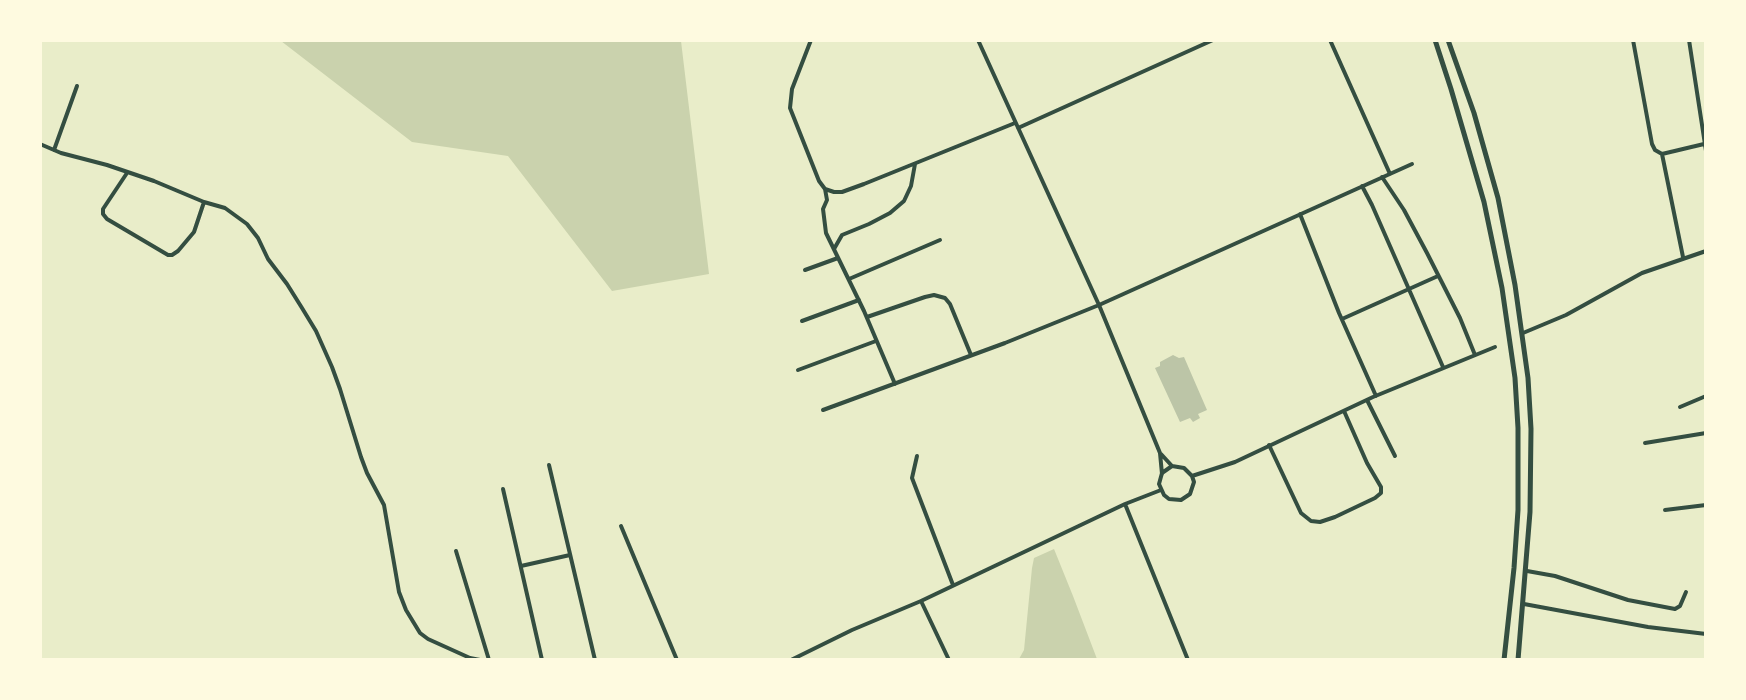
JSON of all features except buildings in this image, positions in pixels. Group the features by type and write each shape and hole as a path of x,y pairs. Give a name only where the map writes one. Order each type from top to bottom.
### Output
{"main road":[{"path":"1435,40 1478,181 1493,242 1515,378 1518,428 1518,510 1504,660"},
{"path":"1448,40 1484,145 1498,198 1523,333 1531,429 1530,512 1518,660"},
{"path":"1451,89 1464,85"}],"street":[{"path":"811,40 792,89 790,108 819,181 825,189 826,200 823,209 826,233 867,317 895,384"},
{"path":"978,40 1099,305 1160,453 1162,474 1159,484 1161,490 1169,499 1186,498 1193,488 1192,476 1184,468 1172,466 1160,453"},
{"path":"1017,128 1213,40"},
{"path":"1330,40 1390,174"},
{"path":"1633,40 1655,150 1662,154 1704,144"},
{"path":"1689,40 1706,151"},
{"path":"54,150 77,86"},
{"path":"825,189 842,192 1015,123"},
{"path":"40,144 154,181 204,202 225,208 247,224 316,332 340,389 347,417 367,473 384,505 399,592 406,610 420,633 428,639 470,658 480,660"},
{"path":"1662,154 1683,257"},
{"path":"834,249 842,235 890,213 904,201 911,186 915,163"},
{"path":"823,410 971,356 1099,305 1412,164"},
{"path":"127,173 103,209 103,214 107,219 168,255 178,251 194,232 204,202"},
{"path":"1382,177 1404,210 1460,318 1475,355"},
{"path":"1362,186 1443,368"},
{"path":"1300,214 1376,396"},
{"path":"849,279 940,240"},
{"path":"1523,333 1566,315 1642,273 1683,257 1706,251"},
{"path":"804,270 838,258"},
{"path":"1342,319 1438,276"},
{"path":"867,317 925,297 934,295 945,298 950,304 971,356"},
{"path":"802,321 859,300"},
{"path":"798,370 876,341"},
{"path":"1192,476 1235,462 1376,396 1495,347"},
{"path":"1680,407 1706,396"},
{"path":"1367,400 1395,456"},
{"path":"1269,445 1301,513 1311,521 1320,522 1335,517 1375,498 1381,494 1382,487 1367,463 1344,411"},
{"path":"1645,443 1706,433"},
{"path":"917,456 912,478 953,585"},
{"path":"549,465 595,660"},
{"path":"1162,474 1172,466"},
{"path":"503,489 542,660"},
{"path":"791,660 1125,504 1161,490"},
{"path":"1125,504 1188,660"},
{"path":"1665,510 1706,505"},
{"path":"621,526 677,660"},
{"path":"456,551 489,660"},
{"path":"521,566 570,555"},
{"path":"1527,571 1555,576 1628,600 1675,609 1680,606 1686,592"},
{"path":"921,601 949,660"},
{"path":"1524,603 1648,627 1706,634"}],"green space":[{"path":"281,41 681,41 709,274 612,291 508,156 412,142"},
{"path":"1054,549 1097,659 1019,659 1024,650 1034,558"}]}
